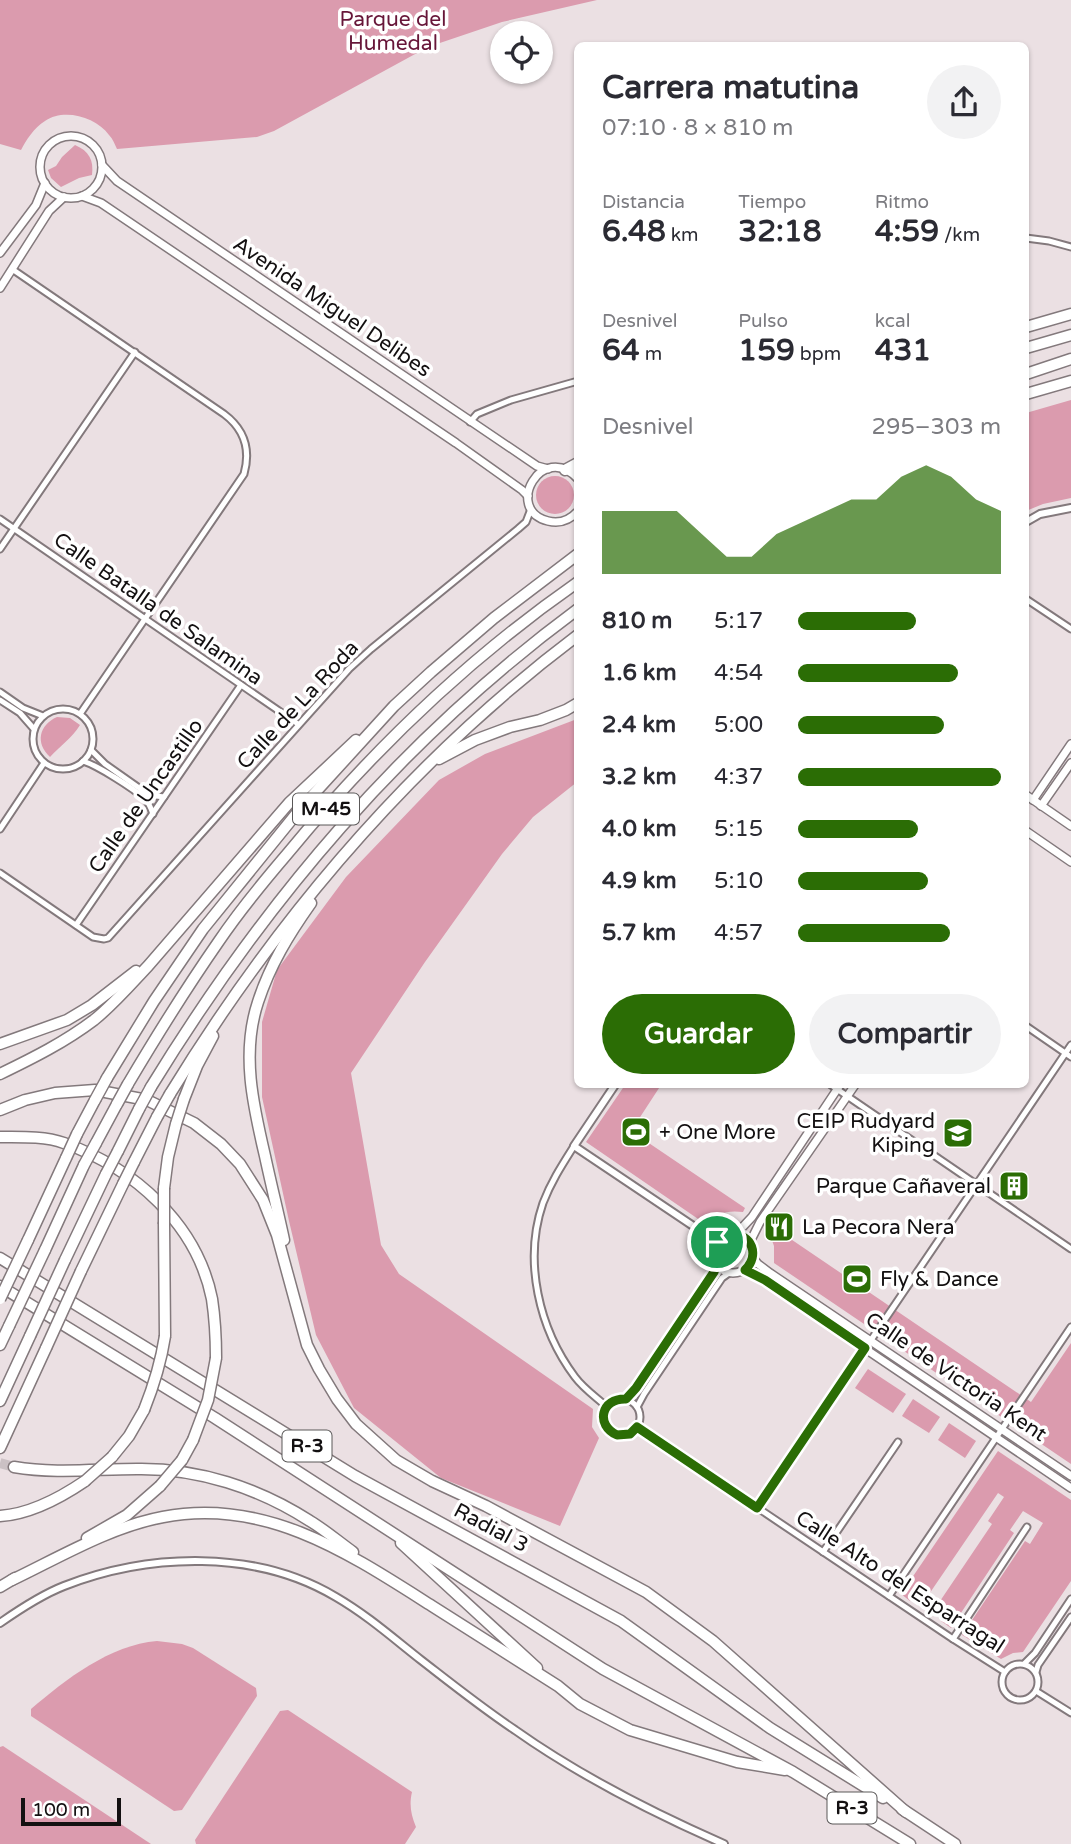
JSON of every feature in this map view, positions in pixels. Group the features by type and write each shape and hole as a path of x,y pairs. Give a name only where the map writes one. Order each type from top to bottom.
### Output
{"highway":[{"path":"1029,326 1071,314"},
{"path":"1029,347 1071,335"},
{"path":"1029,373 1071,359"},
{"path":"1029,393 1071,381"},
{"path":"565,470 574,465"},
{"path":"0,1074 46,1051 96,1018 128,988 289,803 494,618 574,557"},
{"name":"M-45","path":"0,1345 84,1165 117,1104 169,1016 220,940 267,878 357,774 428,703 486,652 574,585"},
{"name":"M-45","path":"0,1401 139,1109 188,1028 241,950 339,828 374,790 447,716 516,656 574,612"},
{"path":"0,1448 81,1270 157,1117 205,1037 256,964 356,840 429,764 520,680 574,638"},
{"path":"429,764 475,740 510,727 540,720 574,705"},
{"path":"0,1299 77,1134 154,1001 203,929 301,808 394,706"},
{"path":"300,1323 295,1284 254,1112 250,1083 250,1044 257,1004 269,972 289,935 356,840"},
{"path":"0,1044 67,1020 92,1006 129,978 180,920 208,895"},
{"path":"0,1517 43,1505 85,1481 112,1457 145,1410 157,1375 165,1336 164,1188 176,1124 210,1041 256,964"},
{"path":"0,1110 25,1100 55,1093 95,1090 148,1100 194,1123 221,1144 240,1164 263,1200 277,1235 307,1345 337,1399 356,1424 396,1460 432,1481 486,1506 646,1592 713,1641 906,1812"},
{"path":"0,1137 62,1142 110,1163 135,1180 157,1200 191,1244 203,1270 212,1298 216,1358 208,1400 193,1440 182,1460 160,1486 127,1515 0,1587"},
{"name":"Radial 3","path":"0,1258 355,1476 621,1621 770,1728 955,1844"},
{"name":"R-3","path":"0,1286 215,1418 603,1669 793,1772 910,1844"},
{"path":"14,1467 35,1471 183,1471 211,1478 255,1492 284,1506 310,1521 393,1581"},
{"path":"12,1580 115,1531 165,1516 205,1513 260,1518 316,1537 393,1581 558,1686"},
{"path":"377,1522 580,1704 630,1730 737,1762 793,1772"}],"main road":[{"path":"66,136 86,140 94,146 102,165 94,187 82,196 64,197 53,192 45,183 40,164 48,146 66,136"},
{"name":"Avenida Miguel Delibes","path":"102,165 117,181 470,422 537,466 565,470"},
{"path":"0,253 36,205 45,183"},
{"name":"Avenida Miguel Delibes","path":"82,196 101,203 456,443 528,496"},
{"path":"0,289 48,211 64,197"},
{"path":"548,468 541,471 531,482 528,496 531,509 543,520 574,521"},
{"path":"565,470 574,476"},
{"path":"568,520 574,515"},
{"path":"1071,744 1029,798 1071,826"},
{"path":"1041,806 1071,762"},
{"path":"1029,833 1071,862"},
{"path":"736,1234 752,1217 835,1088"},
{"path":"750,1242 760,1222 853,1088"},
{"path":"736,1234 750,1242 753,1258 745,1270 729,1273 720,1269 713,1253 717,1242 726,1235 736,1234"},
{"name":"Calle de Victoria Kent","path":"753,1258 758,1264 1071,1476"},
{"name":"Calle de Victoria Kent","path":"745,1270 765,1280 1071,1488"}],"street":[{"path":"1029,238 1071,247"},
{"path":"12,269 234,422 246,443 244,474 240,481 79,714"},
{"path":"0,549 135,352"},
{"path":"470,422 477,414 511,400 574,382"},
{"path":"1029,520 1040,514 1071,508"},
{"name":"Calle de La Roda","path":"76,925 93,937 104,939 110,936 349,669 526,522 531,509"},
{"name":"Calle Batalla de Salamina","path":"0,519 298,724"},
{"path":"1029,601 1071,629"},
{"name":"Calle de Uncastillo","path":"76,925 241,685"},
{"path":"0,692 23,708 43,716"},
{"path":"0,700 20,713 34,729"},
{"path":"61,709 79,714 92,730 91,750 83,761 67,769 44,763 33,748 32,741 34,729 43,716 61,709"},
{"path":"91,750 105,764 149,795 164,797"},
{"path":"83,761 102,769 145,800 153,814"},
{"path":"0,829 44,763"},
{"path":"0,873 76,925"},
{"path":"1029,1028 1068,1055"},
{"path":"871,1340 1068,1055 1071,1045"},
{"path":"607,1407 576,1379 560,1355 547,1327 537,1290 534,1264 542,1206 554,1178 613,1088"},
{"path":"838,1088 1071,1249"},
{"path":"574,1146 717,1242"},
{"path":"626,1399 644,1377 717,1265"},
{"path":"637,1408 722,1278 729,1273"},
{"path":"889,1596 1071,1327"},
{"path":"757,1508 865,1348"},
{"path":"626,1399 637,1408 640,1418 637,1427 624,1435 611,1432 604,1422 604,1412 615,1400 626,1399"},
{"name":"Calle Alto del Esparragal","path":"637,1427 1005,1672"},
{"path":"823,1552 898,1442"},
{"path":"953,1639 1027,1527"},
{"path":"0,1623 28,1603 63,1586 137,1567 198,1562 234,1563 269,1569 301,1579 364,1614 464,1694 565,1763 645,1808 724,1844"},
{"path":"1024,1664 1035,1653 1071,1599"},
{"path":"1036,1672 1024,1664 1016,1664 1005,1672 1002,1685 1009,1697 1024,1700 1036,1691 1039,1682 1036,1672 1038,1665 1071,1617"},
{"path":"1036,1691 1071,1713"}],"green space":[{"name":"Parque del Humedal","path":"0,0 597,0 506,21 490,21 490,26 428,47 274,131 257,137 117,149 96,123 79,116 61,115 41,124 21,150 0,144"},
{"path":"75,145 90,157 92,175 61,187 51,178 48,170 56,166"},
{"path":"1071,400 1071,498 1029,510 1029,412"},
{"path":"555,476 568,482 574,495 568,508 555,514 542,508 536,495 542,482"},
{"path":"57,717 70,718 80,725 50,757 42,746 41,735 46,725"},
{"path":"574,720 574,784 533,817 502,854 351,1073 381,1245 399,1274 593,1409 592,1427 599,1438 560,1526 441,1478 354,1408 316,1335 262,1097 262,1022 277,970 346,877 439,780 485,754"},
{"path":"623,1088 659,1088 631,1131 745,1208 743,1212 722,1213 704,1223 586,1142"},
{"path":"770,1225 1031,1402 1071,1343 1071,1464 774,1263 774,1246 768,1229"},
{"path":"868,1369 906,1394 893,1413 855,1388"},
{"path":"913,1399 940,1417 929,1433 902,1416"},
{"path":"949,1423 976,1441 965,1458 938,1440"},
{"path":"998,1451 1071,1500 1071,1581 1023,1652 1001,1659 962,1635 1025,1541 1030,1544 1043,1523 1023,1511 1010,1530 1014,1533 951,1628 941,1621 943,1617 934,1610 992,1524 988,1521 1004,1497 998,1493 923,1603 914,1597 910,1601 901,1594"},
{"path":"157,1641 193,1648 256,1688 257,1696 182,1810 174,1811 31,1716 31,1709 90,1665 122,1649"},
{"path":"288,1710 412,1792 411,1810 416,1827 405,1844 196,1844 195,1840 280,1711"},
{"path":"3,1746 151,1844 0,1844 0,1747"}],"tunnel":[{"path":"0,1463 14,1467"}],"place":[{"name":"+ One More","path":"636,1132"},
{"name":"CEIP Rudyard Kiping","path":"958,1133"},
{"name":"Parque Cañaveral","path":"1014,1186"},
{"name":"La Pecora Nera","path":"779,1227"},
{"name":"Fly & Dance","path":"857,1279"}],"route":[{"path":"731,1234 746,1238 752,1245 754,1254 745,1270 765,1280 865,1348 757,1508 637,1427 630,1434 617,1435 607,1428 603,1419 609,1404 618,1399 626,1399 636,1388 714,1272 717,1265 713,1253 717,1242 731,1234"}]}
